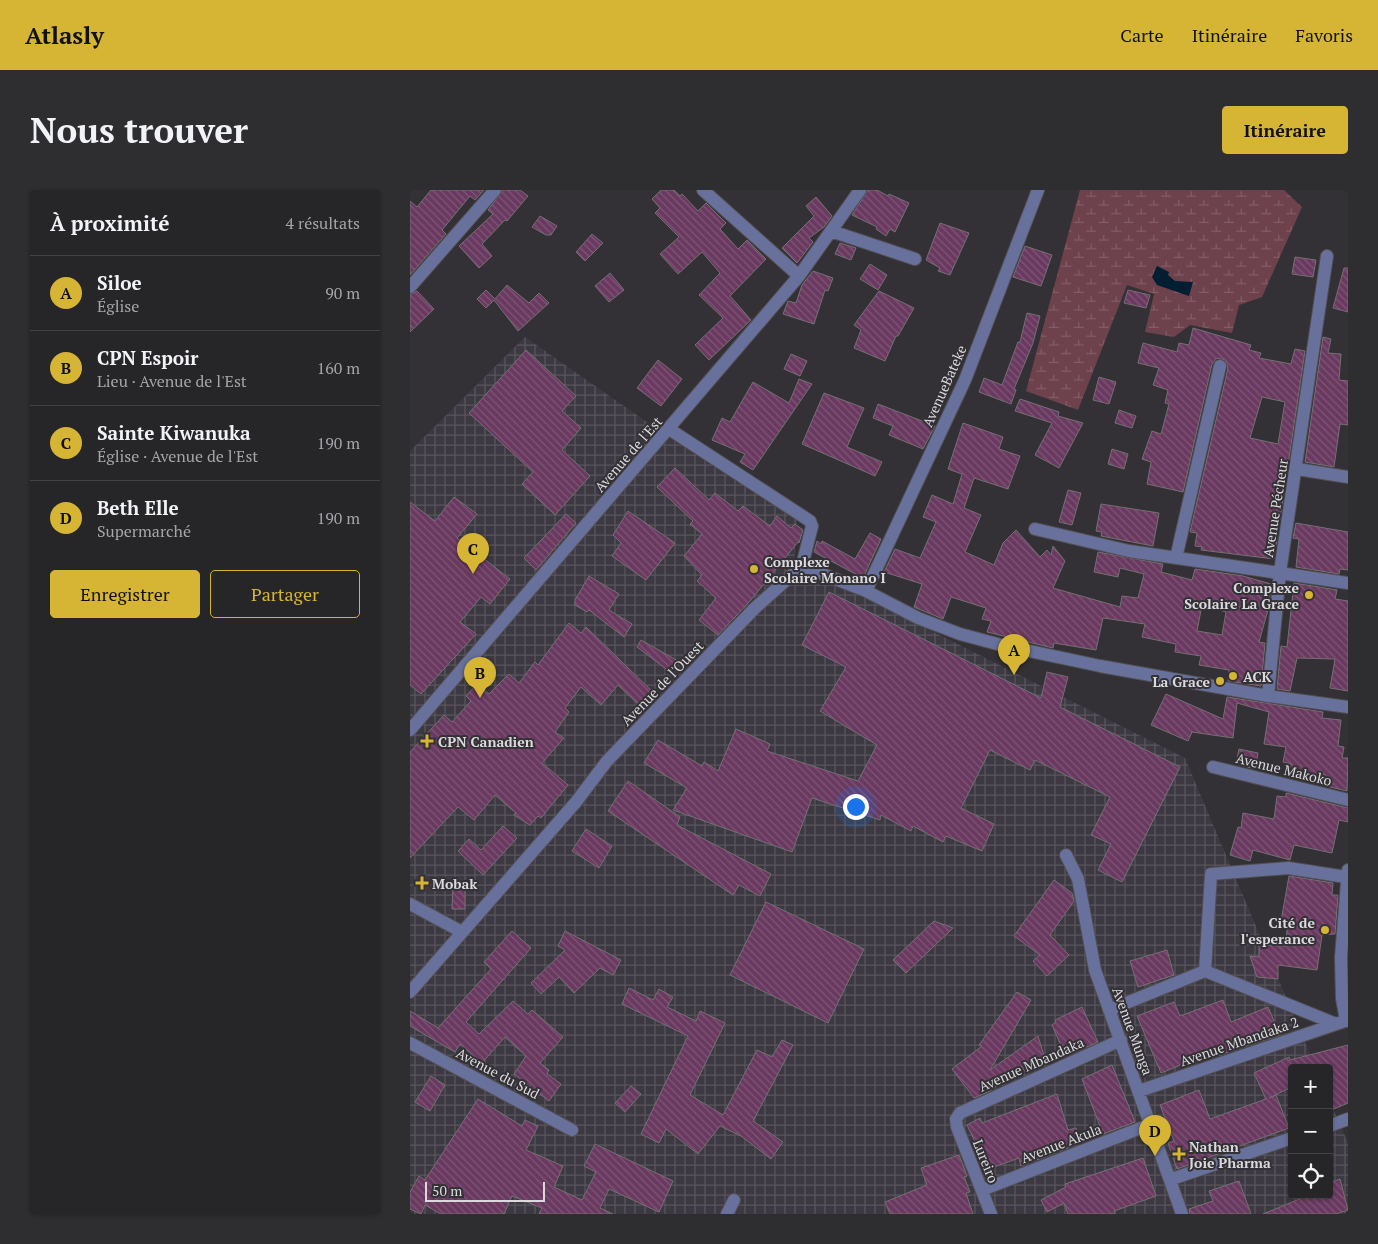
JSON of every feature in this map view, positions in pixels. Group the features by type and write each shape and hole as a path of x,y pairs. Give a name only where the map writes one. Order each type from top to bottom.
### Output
{"street":[{"path":"410,287 495,190"},
{"path":"703,190 799,276"},
{"name":"Avenue de l'Est","path":"410,730 799,276 860,190"},
{"name":"AvenueBateke","path":"866,591 965,380 1038,190"},
{"path":"831,231 914,259"},
{"name":"Avenue Pécheur","path":"1268,696 1280,572 1297,469 1303,414 1327,256"},
{"path":"1176,558 1220,366"},
{"path":"669,429 810,521 812,526 802,566 866,591 918,618 960,634 1001,645 1100,666 1268,696 1348,707"},
{"path":"1297,469 1348,477"},
{"path":"1035,529 1129,551 1348,583"},
{"name":"Avenue de l'Ouest","path":"410,992 576,802 607,761 755,608 802,566"},
{"name":"Avenue Makoko","path":"1213,767 1348,800"},
{"name":"Avenue Munga","path":"1066,856 1078,879 1095,970 1172,1179 1182,1214"},
{"path":"1109,1010 1205,971 1343,1022 1341,958 1347,873 1288,868 1211,874 1205,971"},
{"path":"410,904 462,932"},
{"name":"Avenue Mbandaka 2","path":"1139,1091 1343,1022"},
{"name":"Avenue Mbandaka","path":"956,1119 960,1113 1121,1040"},
{"name":"Avenue du Sud","path":"410,1043 572,1130"},
{"name":"Lureiro","path":"956,1119 957,1127 991,1214"},
{"path":"1333,1125 1348,1119"},
{"name":"Avenue Akula","path":"982,1190 1152,1124"},
{"path":"1172,1179 1288,1139"},
{"path":"727,1214 734,1200"}],"shaded area":[{"path":"525,337 644,420 797,519 794,562 1185,758 1314,1064 1288,1064 1288,1199 1333,1199 1333,1108 1348,1143 1348,1214 410,1214 410,451"}],"green space":[{"path":"1080,190 1284,190 1302,207 1262,297 1239,305 1232,333 1190,325 1174,337 1145,332 1154,294 1127,285 1078,410 1026,391"}],"water":[{"path":"1157,266 1169,272 1168,275 1175,281 1193,282 1189,296 1157,285 1152,277"}],"building":[{"path":"431,190 484,190 475,200 470,196 442,230 446,234 410,275 410,201 417,207"},
{"path":"503,190 520,190 528,196 507,221 505,220 482,244 492,256 479,268 459,246 493,214 488,210"},
{"path":"661,190 674,190 680,196 682,194 698,211 706,203 726,223 720,229 738,249 747,240 766,259 730,296 751,320 709,360 695,345 723,318 699,295 720,273 702,252 678,274 660,254 679,237 655,213 660,208 652,199"},
{"path":"868,190 877,190 909,203 895,232 890,229 886,236 876,229 877,227 852,215"},
{"path":"816,197 832,216 824,227 809,238 813,242 797,263 782,248 814,216 806,206"},
{"path":"540,216 557,226 551,235 546,235 532,227"},
{"path":"940,223 969,233 950,275 938,271 940,268 926,260"},
{"path":"592,234 603,243 585,261 576,252"},
{"path":"840,243 856,248 851,260 835,254"},
{"path":"1025,246 1052,255 1041,286 1013,277"},
{"path":"1295,257 1316,260 1313,277 1292,274"},
{"path":"870,264 887,275 878,290 860,279"},
{"path":"1344,268 1348,268 1348,312 1333,308"},
{"path":"813,271 833,278 828,291 825,290 814,324 783,314 788,301 796,303 802,285"},
{"path":"610,273 624,290 609,302 595,286"},
{"path":"507,285 529,303 539,293 549,303 518,331 494,300 486,308 477,299 486,290 495,299"},
{"path":"1128,290 1150,295 1146,308 1124,303"},
{"path":"417,291 434,309 410,332 410,295"},
{"path":"879,291 914,308 898,336 896,336 885,361 854,348 861,330 854,325"},
{"path":"1027,313 1040,316 1033,343 1014,389 1016,390 1011,404 979,392 984,378 1002,385 1018,342 1020,342"},
{"path":"1193,328 1251,345 1249,350 1261,353 1259,358 1291,364 1295,349 1305,351 1274,559 1201,550 1202,547 1195,546 1197,533 1190,532 1228,368 1225,360 1217,358 1212,364 1183,492 1147,484 1151,462 1142,459 1152,431 1161,434 1169,404 1165,403 1168,390 1153,385 1159,368 1138,363 1143,343 1177,352 1179,343 1189,345","holes":["1262,397 1285,402 1278,444 1250,438"]},
{"path":"1323,337 1331,339 1328,353 1341,354 1339,380 1348,381 1348,425 1340,424 1334,467 1305,462"},
{"path":"526,350 576,396 562,411 581,428 562,450 590,476 555,515 522,484 533,472 469,413"},
{"path":"791,354 807,361 800,376 784,369"},
{"path":"658,360 682,379 661,406 637,388"},
{"path":"1099,377 1116,382 1109,404 1093,400"},
{"path":"799,379 812,384 753,470 740,462 745,454 712,440 722,418 730,422 753,382 789,403"},
{"path":"824,393 864,408 847,447 882,462 875,476 802,444"},
{"path":"1020,399 1059,412 1058,416 1083,423 1059,468 1035,455 1052,423 1015,411"},
{"path":"878,404 935,426 923,449 889,435 893,426 873,418"},
{"path":"1119,410 1136,416 1132,428 1115,423"},
{"path":"963,423 1003,437 999,449 1020,456 1008,489 974,478 964,508 981,515 965,552 994,565 1003,543 1016,530 1040,557 1047,550 1051,555 1053,546 1065,561 1053,588 1120,607 1122,596 1138,598 1144,574 1120,568 1118,577 1094,572 1098,552 1163,564 1161,572 1192,580 1195,569 1243,576 1271,584 1268,610 1259,642 1265,643 1261,686 1228,681 1229,670 1199,665 1201,656 1175,652 1176,644 1142,637 1145,624 1103,618 1096,650 1054,643 1053,648 987,632 991,621 982,619 986,608 951,597 943,619 914,607 922,584 884,572 895,549 920,558 936,522 923,517 932,495 953,504 962,474 948,469","holes":["1202,605 1226,612 1222,635 1197,631"]},
{"path":"1112,449 1128,454 1124,469 1108,464"},
{"path":"675,468 709,500 715,493 738,511 743,506 770,526 777,516 791,528 795,524 803,530 799,543 750,601 718,635 699,620 716,598 697,581 702,575 684,556 702,534 690,524 693,521 657,487"},
{"path":"1068,490 1081,493 1072,525 1059,522"},
{"path":"454,497 477,514 457,538 510,579 490,604 481,597 460,622 476,634 421,694 410,685 410,502 435,521"},
{"path":"1101,504 1159,513 1153,546 1101,536 1102,532 1096,531"},
{"path":"628,511 675,543 646,580 612,556 621,543 613,535"},
{"path":"566,514 576,523 536,570 524,558"},
{"path":"1296,523 1348,532 1348,570 1340,569 1339,574 1296,567 1299,539 1293,538"},
{"path":"870,533 881,539 863,578 814,552 817,541 821,544 822,541 855,559"},
{"path":"589,576 619,594 609,610 632,624 624,637 589,610 587,612 575,605 575,600"},
{"path":"1294,583 1337,590 1335,599 1348,601 1348,691 1330,688 1335,659 1297,658 1290,691 1277,689 1281,646 1287,647"},
{"path":"829,592 1041,698 1047,672 1068,677 1060,707 1180,767 1122,882 1098,870 1111,844 1091,835 1110,797 1035,760 1030,770 990,750 961,808 994,824 982,851 946,836 943,842 913,826 911,831 881,815 880,820 812,798 792,852 673,810 687,788 644,763 658,740 702,766 704,762 718,771 736,729 770,744 767,751 858,781 877,745 820,711 846,667 802,645"},
{"path":"569,623 581,633 586,627 658,697 648,707 642,700 638,704 618,685 601,705 581,687 565,708 569,712 555,732 564,738 542,763 568,785 541,818 538,816 530,825 514,815 516,813 495,795 474,820 458,807 410,858 410,752 444,715 452,722 471,701 466,696 477,684 489,694 509,674 519,683 535,662 538,665"},
{"path":"641,640 678,661 670,672 637,647"},
{"path":"1166,694 1223,719 1227,697 1323,712 1322,718 1341,720 1338,746 1344,747 1342,758 1348,758 1347,791 1289,777 1291,764 1283,762 1286,747 1264,744 1269,712 1237,703 1233,738 1192,732 1188,741 1151,725"},
{"path":"1239,749 1258,753 1255,769 1236,764"},
{"path":"628,781 680,817 677,825 771,874 760,896 739,885 733,895 608,811"},
{"path":"1286,793 1348,808 1348,822 1339,820 1332,853 1294,845 1290,860 1253,850 1250,861 1230,855 1238,827 1241,828 1243,813 1274,819 1277,796 1286,797"},
{"path":"503,826 517,838 483,875 458,851 469,839 481,850"},
{"path":"586,829 612,846 599,868 572,851"},
{"path":"1289,876 1333,883 1332,895 1338,895 1335,934 1322,935 1317,970 1278,965 1278,979 1257,977 1250,956 1259,957 1259,945 1285,946 1288,923 1281,921"},
{"path":"1054,880 1072,893 1074,901 1050,935 1069,955 1047,976 1033,961 1040,955 1014,936"},
{"path":"453,883 465,883 465,909 452,909"},
{"path":"766,902 864,949 828,1023 730,975"},
{"path":"934,921 953,928 906,973 893,960"},
{"path":"512,931 531,948 466,1022 479,1034 513,1001 528,1014 532,1010 563,1037 540,1063 549,1070 547,1074 561,1084 549,1101 514,1074 526,1056 505,1037 482,1063 460,1044 455,1052 410,1026 410,1011 438,1028 491,969 484,962"},
{"path":"565,931 621,960 613,975 600,968 574,993 559,977 541,994 531,983 565,950 558,946"},
{"path":"1167,950 1174,975 1138,987 1130,961"},
{"path":"629,988 653,1000 659,989 673,997 667,1007 696,1021 700,1011 725,1023 690,1095 723,1115 757,1050 772,1057 782,1040 793,1045 753,1121 783,1142 771,1159 741,1136 720,1126 698,1154 666,1129 659,1143 641,1134 688,1036 622,1004"},
{"path":"1017,992 1031,1000 990,1070 1038,1036 1046,1062 1027,1074 1021,1066 990,1091 974,1098 952,1069 982,1046 979,1045"},
{"path":"1223,1000 1231,1022 1268,1007 1280,1035 1204,1060 1203,1056 1161,1073 1137,1016 1174,1002 1180,1016"},
{"path":"1082,1007 1098,1042 1071,1054 1067,1047 1063,1050 1052,1025 1056,1022 1055,1020"},
{"path":"1348,1045 1348,1103 1333,1109 1333,1064 1288,1064 1288,1089 1269,1098 1276,1095 1288,1128 1177,1169 1168,1143 1174,1141 1160,1105 1199,1090 1210,1119 1266,1099 1254,1073 1289,1057 1290,1060"},
{"path":"1112,1065 1135,1122 1103,1134 1082,1079"},
{"path":"431,1076 445,1085 430,1111 415,1102"},
{"path":"631,1086 641,1094 625,1112 615,1103"},
{"path":"1057,1094 1068,1130 1076,1128 1081,1143 1021,1166 1019,1158 983,1171 974,1149 978,1148 967,1125 980,1118 982,1123"},
{"path":"478,1099 522,1126 525,1120 538,1126 526,1150 563,1166 554,1187 582,1200 596,1172 584,1166 595,1144 673,1181 659,1212 609,1189 600,1208 613,1214 539,1214 542,1208 512,1196 504,1214 441,1214 425,1205 421,1214 410,1209 410,1192 419,1176 425,1180"},
{"path":"959,1155 967,1176 964,1177 970,1192 966,1193 973,1214 890,1214 885,1202 927,1185 921,1168"},
{"path":"1143,1158 1156,1196 1114,1211 1115,1214 1068,1214 1064,1203 1047,1212 1041,1200 1066,1187 1065,1184"},
{"path":"1340,1179 1348,1210 1336,1214 1263,1214 1300,1199 1333,1199 1333,1182"},
{"path":"1239,1181 1251,1214 1190,1214 1189,1209 1213,1201 1209,1191"}],"place":[{"name":"Complexe Scolaire Monano I","path":"754,569"},
{"name":"Sainte Kiwanuka","path":"473,574"},
{"name":"Complexe Scolaire La Grace","path":"1309,595"},
{"name":"Siloe","path":"1014,675"},
{"name":"ACK","path":"1233,676"},
{"name":"La Grace","path":"1220,681"},
{"name":"CPN Espoir","path":"480,698"},
{"name":"CPN Canadien","path":"427,741"},
{"name":"Mobak","path":"422,883"},
{"name":"Cité de l'esperance","path":"1325,930"},
{"name":"Nathan Joie Pharma","path":"1179,1154"},
{"name":"Beth Elle","path":"1155,1156"}]}
